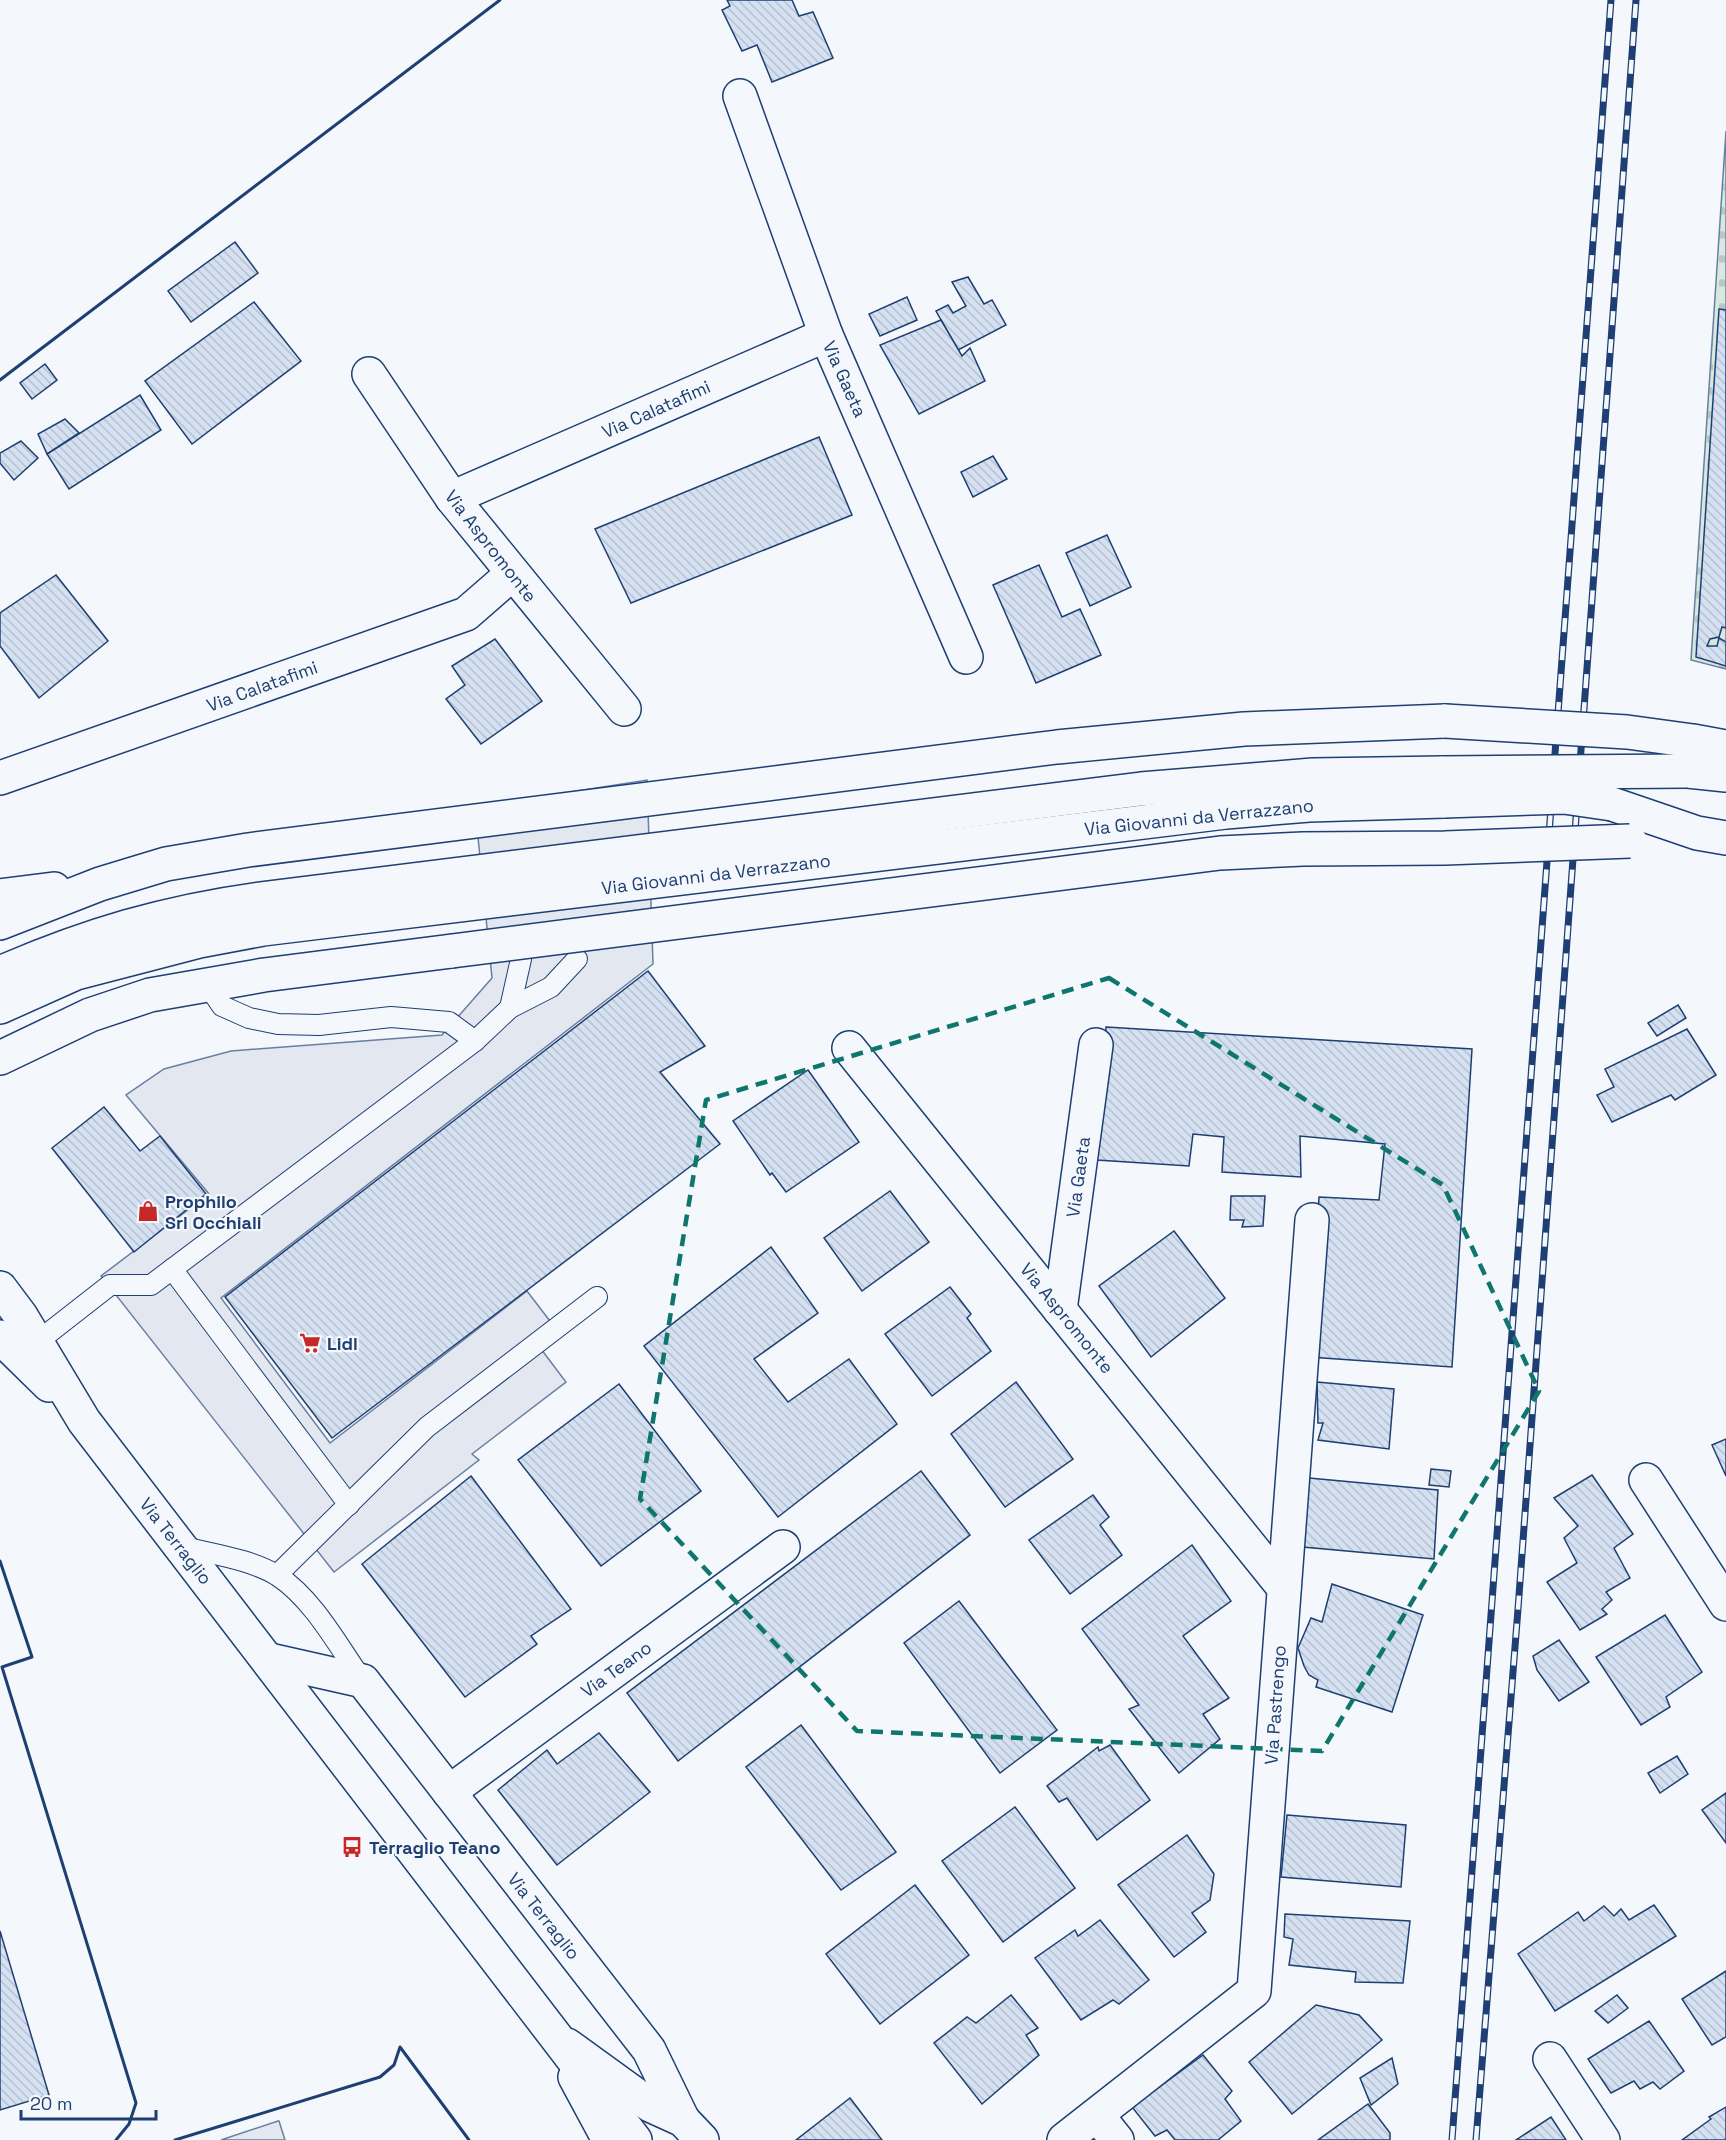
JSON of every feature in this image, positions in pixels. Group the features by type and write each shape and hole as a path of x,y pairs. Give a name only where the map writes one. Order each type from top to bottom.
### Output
{"main road":[{"name":"Via Gaeta","path":"740,96 826,335 966,657"},
{"name":"Via Calatafimi","path":"452,498 826,335"},
{"name":"Via Aspromonte","path":"369,374 452,498 624,709"},
{"name":"Via Calatafimi","path":"0,778 466,614 512,574"},
{"path":"0,923 100,884 166,864 248,850 1057,747 1244,729 1445,722 1627,732 1726,747"},
{"path":"1443,787 1688,771 1726,776"},
{"name":"Via Giovanni da Verrazzano","path":"0,973 61,946 129,924 196,908 260,899 1141,789 1313,775 1443,787"},
{"path":"1443,787 1564,797 1612,804 1712,835"},
{"name":"Via Giovanni da Verrazzano","path":"0,1007 76,973 199,941 262,929 1226,812 1309,805 1443,787"},
{"path":"0,1058 90,1015 150,995 207,984 452,951 1220,854 1303,849 1445,848 1630,841 1712,835"},
{"path":"0,896 100,884"},
{"name":"Via Gaeta","path":"1060,1310 1096,1045"},
{"name":"Via Aspromonte","path":"849,1048 1284,1588"},
{"name":"Via Pastrengo","path":"1064,2140 1254,1991 1312,1220"},
{"name":"Via Terraglio","path":"0,1288 37,1342 84,1420 270,1660 551,2033 635,2140"},
{"name":"Via Terraglio","path":"0,1337 84,1420"},
{"path":"1646,1480 1726,1604"},
{"name":"Via Teano","path":"449,1792 783,1547"},
{"path":"270,1660 363,1681"},
{"name":"Via Terraglio","path":"363,1681 649,2050 692,2130"},
{"name":"Via Terraglio","path":"551,2033 650,2105 692,2130"},
{"name":"Via Terraglio","path":"551,2033 609,2140"},
{"path":"1551,2059 1603,2140"},
{"path":"1097,2115 1117,2140"}],"lane":[{"path":"510,1008 521,959"},
{"path":"37,1342 110,1285 151,1285 475,1041 510,1008 551,987 577,959"},
{"path":"207,984 222,1006 249,1018 278,1024 319,1025 391,1017 450,1022 475,1041"},
{"path":"172,1269 349,1505"},
{"path":"277,1575 427,1427 597,1297"},
{"path":"180,1546 245,1563 277,1575 300,1594 363,1681"}],"highlighted area":[{"path":"1109,978 1443,1185 1539,1391 1322,1751 857,1731 640,1499 706,1100"}],"green space":[{"path":"1726,131 1726,669 1691,660"}],"shaded area":[{"path":"647,780 653,964 221,1298 330,1443 527,1291 556,1329 538,1345 566,1382 472,1454 479,1460 334,1572 101,1276 209,1194 126,1095 164,1069 231,1051 442,1035 492,978 475,807"},
{"path":"278,2121 285,2140 221,2140"}],"building":[{"path":"727,0 792,0 799,16 813,12 833,58 772,82 757,45 742,51 722,10 730,6"},
{"path":"235,242 258,273 191,322 168,291"},
{"path":"968,277 984,304 992,300 1006,325 958,350 936,311 948,305 953,313 966,306 952,282"},
{"path":"907,297 917,320 880,336 869,314"},
{"path":"254,302 301,361 192,444 145,381"},
{"path":"1719,309 1726,310 1726,628 1722,627 1719,637 1710,639 1707,646 1717,646 1719,638 1726,642 1726,666 1696,657"},
{"path":"941,320 962,356 970,348 985,381 919,414 880,345"},
{"path":"45,364 57,380 32,399 20,383"},
{"path":"140,395 161,430 69,489 47,454"},
{"path":"65,419 79,433 47,454 38,434"},
{"path":"819,437 852,515 631,603 595,529"},
{"path":"21,441 38,458 14,480 0,463 0,453"},
{"path":"993,456 1007,479 973,497 961,472"},
{"path":"1107,535 1131,587 1090,606 1066,553"},
{"path":"1039,565 1062,617 1080,609 1101,655 1036,683 993,585"},
{"path":"56,575 108,641 39,698 0,646 0,613"},
{"path":"495,639 542,701 481,744 446,699 465,685 452,666"},
{"path":"648,971 705,1046 660,1072 720,1144 332,1438 225,1297"},
{"path":"1678,1005 1686,1018 1657,1036 1648,1023"},
{"path":"1106,1027 1472,1049 1452,1367 1309,1357 1319,1197 1379,1200 1385,1144 1300,1136 1301,1177 1222,1172 1224,1137 1193,1134 1189,1166 1097,1160"},
{"path":"1687,1029 1716,1075 1675,1100 1671,1095 1612,1122 1597,1095 1614,1087 1605,1069"},
{"path":"808,1070 859,1142 786,1192 772,1173 770,1175 733,1121"},
{"path":"104,1107 140,1151 160,1136 206,1194 134,1252 52,1148"},
{"path":"890,1191 929,1242 862,1291 824,1238"},
{"path":"1231,1196 1265,1196 1263,1226 1242,1227 1244,1220 1230,1220"},
{"path":"1174,1231 1225,1298 1151,1357 1099,1286"},
{"path":"771,1247 818,1313 754,1359 788,1402 849,1359 897,1424 778,1517 644,1346"},
{"path":"950,1287 971,1314 967,1318 991,1351 932,1396 885,1334"},
{"path":"1016,1382 1073,1459 1005,1507 951,1434"},
{"path":"1317,1382 1394,1389 1389,1449 1318,1440 1323,1423 1318,1423"},
{"path":"619,1384 701,1491 601,1566 518,1460"},
{"path":"1726,1439 1726,1476 1712,1445"},
{"path":"1431,1469 1451,1471 1449,1487 1429,1485"},
{"path":"921,1471 970,1535 678,1761 627,1693"},
{"path":"1592,1475 1633,1534 1614,1548 1630,1578 1606,1592 1612,1600 1602,1609 1607,1614 1580,1630 1547,1582 1577,1563 1564,1538 1578,1526 1554,1498"},
{"path":"471,1476 571,1609 531,1636 537,1644 465,1697 362,1564"},
{"path":"1309,1478 1438,1490 1434,1559 1303,1547"},
{"path":"1093,1495 1109,1517 1100,1525 1122,1555 1070,1594 1029,1540"},
{"path":"1192,1545 1231,1601 1183,1636 1229,1698 1203,1714 1220,1739 1179,1773 1129,1709 1139,1705 1082,1629"},
{"path":"1332,1584 1423,1615 1392,1712 1316,1687 1318,1680 1309,1675 1304,1666 1298,1648 1311,1618 1322,1622"},
{"path":"959,1601 1057,1730 1000,1773 904,1643"},
{"path":"1665,1615 1702,1672 1666,1697 1670,1707 1641,1725 1596,1657"},
{"path":"1559,1640 1589,1682 1559,1701 1537,1670 1533,1656"},
{"path":"801,1725 896,1852 841,1890 746,1767"},
{"path":"599,1733 650,1792 557,1865 498,1790 547,1750 557,1764"},
{"path":"1110,1745 1150,1800 1097,1840 1067,1798 1059,1802 1047,1786 1098,1747 1099,1751"},
{"path":"1677,1756 1688,1774 1660,1793 1648,1773"},
{"path":"1726,1793 1726,1843 1702,1810"},
{"path":"1015,1807 1075,1888 1003,1942 942,1861"},
{"path":"1287,1815 1406,1825 1401,1887 1281,1877"},
{"path":"1187,1835 1214,1874 1210,1900 1192,1913 1206,1932 1174,1957 1118,1885"},
{"path":"915,1885 969,1955 880,2024 826,1954"},
{"path":"1654,1905 1676,1936 1555,2011 1518,1954 1578,1912 1584,1921 1604,1906 1614,1916 1621,1909 1629,1920"},
{"path":"1285,1914 1410,1921 1403,1983 1355,1982 1356,1972 1289,1965 1293,1939 1284,1937"},
{"path":"1100,1920 1149,1980 1119,2004 1113,2000 1081,2020 1035,1958 1075,1930 1078,1936"},
{"path":"0,1931 49,2095 0,2110"},
{"path":"1726,1971 1726,2037 1712,2045 1682,1999"},
{"path":"1011,1995 1038,2028 1026,2035 1039,2055 982,2104 934,2043 967,2017 976,2023"},
{"path":"1617,1995 1628,2008 1608,2023 1595,2011"},
{"path":"1316,2005 1359,2015 1382,2040 1292,2114 1249,2062"},
{"path":"1649,2021 1684,2071 1660,2089 1653,2082 1640,2089 1634,2081 1611,2093 1588,2059"},
{"path":"1203,2055 1232,2091 1225,2099 1241,2121 1218,2140 1175,2140 1167,2130 1155,2136 1132,2107"},
{"path":"1392,2058 1398,2084 1371,2105 1360,2078"},
{"path":"850,2098 882,2140 796,2140"},
{"path":"1368,2104 1390,2133 1390,2140 1318,2140"},
{"path":"1726,2107 1726,2140 1682,2140 1711,2119 1709,2117"},
{"path":"1551,2117 1566,2140 1516,2140"}],"railway":[{"path":"1452,2140 1611,0"},
{"path":"1476,2140 1518,1609 1636,0"}],"wall":[{"path":"0,380 500,0"},
{"path":"0,1561 32,1657 2,1667 136,2103 129,2124 116,2140"},
{"path":"175,2140 380,2077 394,2065 400,2047 469,2140"}],"place":[{"name":"Prophilo Srl Occhiali","path":"148,1211"},
{"name":"Lidl","path":"310,1343"},
{"name":"Terraglio Teano","path":"352,1847"}]}
